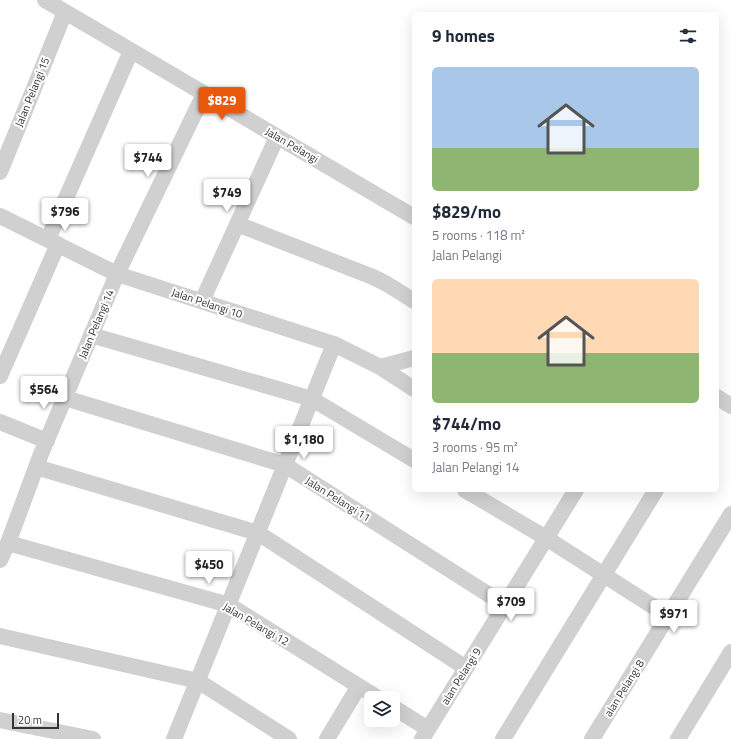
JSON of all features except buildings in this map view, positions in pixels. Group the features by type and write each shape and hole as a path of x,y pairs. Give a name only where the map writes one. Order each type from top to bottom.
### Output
{"street":[{"name":"Jalan Pelangi","path":"46,0 412,216"},
{"name":"Jalan Pelangi 15","path":"0,172 65,12"},
{"path":"0,376 131,51"},
{"name":"Jalan Pelangi 14","path":"0,560 8,543 36,467 117,274 204,94"},
{"path":"202,301 277,137"},
{"name":"Jalan Pelangi 10","path":"0,216 117,274 334,344 380,367 412,387"},
{"path":"237,224 373,277 412,300"},
{"path":"91,335 312,399 412,459"},
{"path":"174,739 334,344"},
{"path":"380,367 412,359"},
{"name":"Jalan Pelangi 11","path":"65,398 285,465 505,605"},
{"path":"719,398 731,406"},
{"path":"0,422 47,441"},
{"path":"36,467 258,533 466,668"},
{"path":"468,492 604,574 668,616"},
{"name":"alan Pelangi 9","path":"425,734 574,492"},
{"path":"503,739 655,492"},
{"name":"alan Pelangi 8","path":"592,739 731,514"},
{"name":"Jalan Pelangi 12","path":"8,543 229,605 367,691"},
{"path":"0,636 198,682 289,739"},
{"path":"678,739 731,652"},
{"path":"327,739 359,686"},
{"path":"400,713 425,734"},
{"path":"0,720 93,739"}]}
